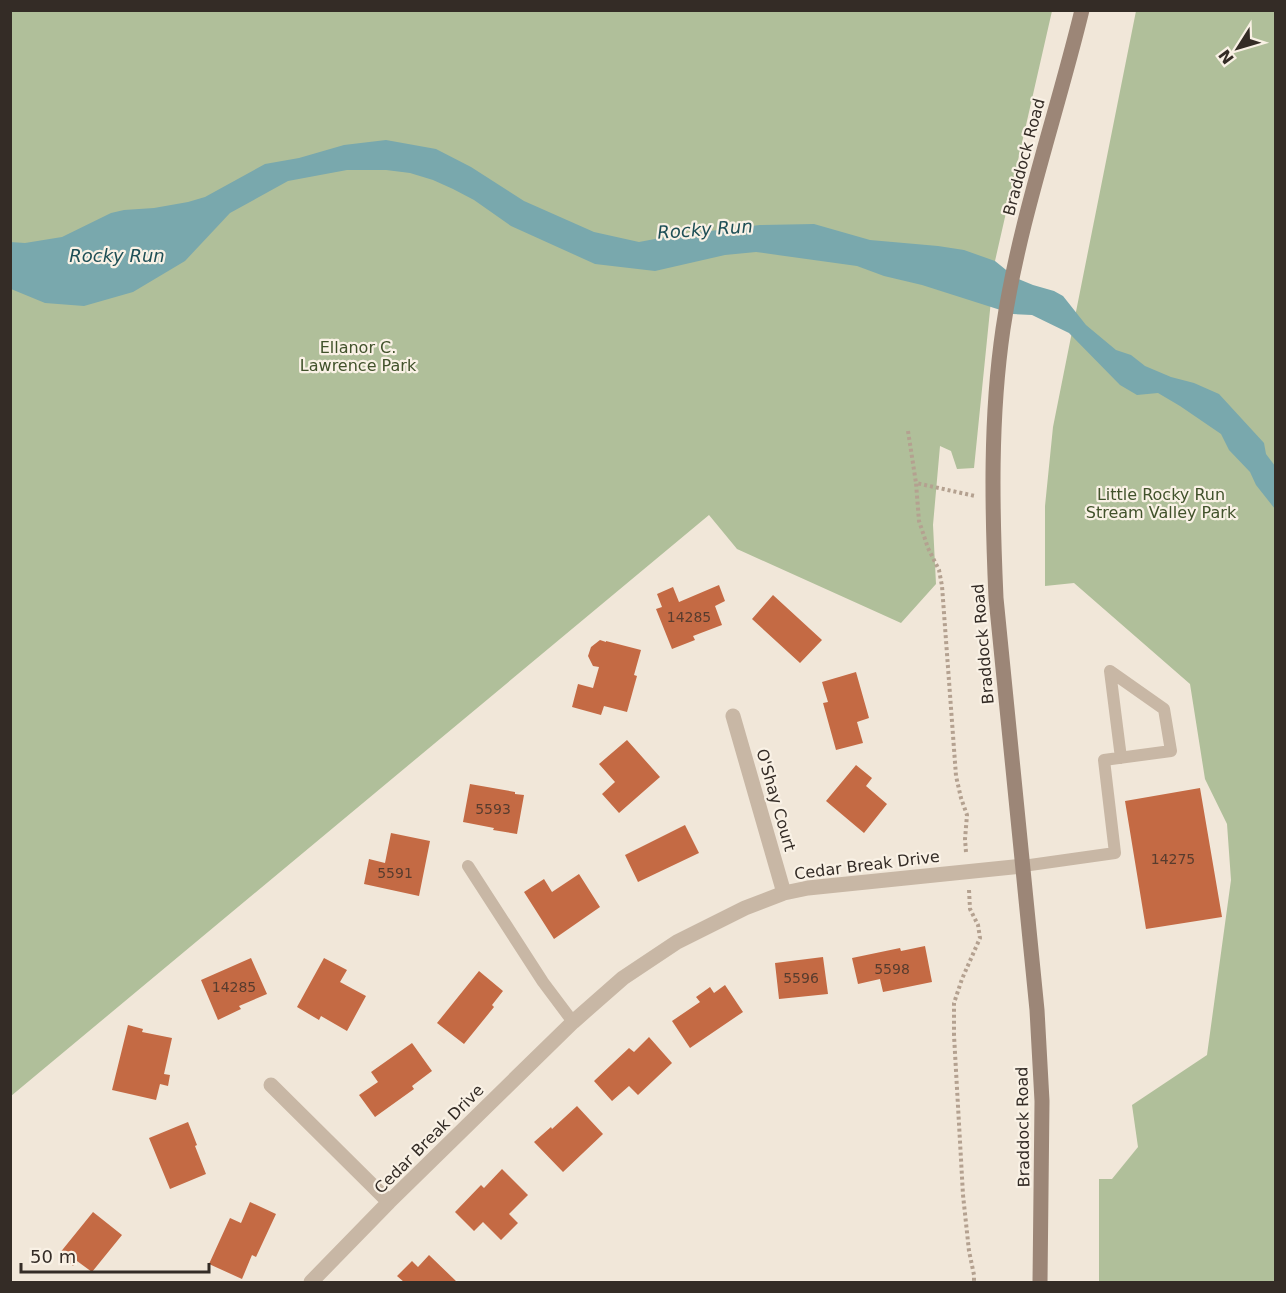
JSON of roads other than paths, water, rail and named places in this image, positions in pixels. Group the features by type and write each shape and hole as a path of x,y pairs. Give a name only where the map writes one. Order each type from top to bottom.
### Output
{"main road":[{"name":"Braddock Road","path":"1040,1282 1042,1101 1023,867 996,598 994,437 1003,329 1016,259 1082,10"}],"street":[{"name":"O'Shay Court","path":"733,716 784,893"},
{"name":"Cedar Break Drive","path":"311,1282 389,1202 573,1022 623,978 677,942 745,908 784,893 808,888 1023,867"},
{"path":"271,1085 389,1202"}],"lane":[{"path":"1023,867 1114,853 1104,760 1121,758 1171,751 1164,709 1110,671 1121,758"},
{"path":"468,866 543,982 573,1022"}],"water":[{"name":"Rocky Run","path":"386,140 436,149 471,167 524,201 594,232 639,242 760,225 814,224 870,240 964,250 995,261 1016,278 1063,296 1086,325 1116,350 1131,355 1145,366 1219,394 1264,443 1266,454 1275,466 1275,509 1256,485 1250,472 1229,450 1221,434 1158,393 1137,395 1120,385 1069,333 1032,315 1013,314 857,266 756,252 725,255 655,271 595,264 511,226 474,200 453,189 410,173 386,170 347,170 288,181 230,213 185,261 133,292 84,306 45,303 11,289 10,242 25,243 62,237 111,213 154,208 205,197 265,164 299,158 344,145"}],"park label":[{"name":"Ellanor C. Lawrence Park","path":"358,356"},
{"name":"Little Rocky Run Stream Valley Park","path":"1161,503"}]}
